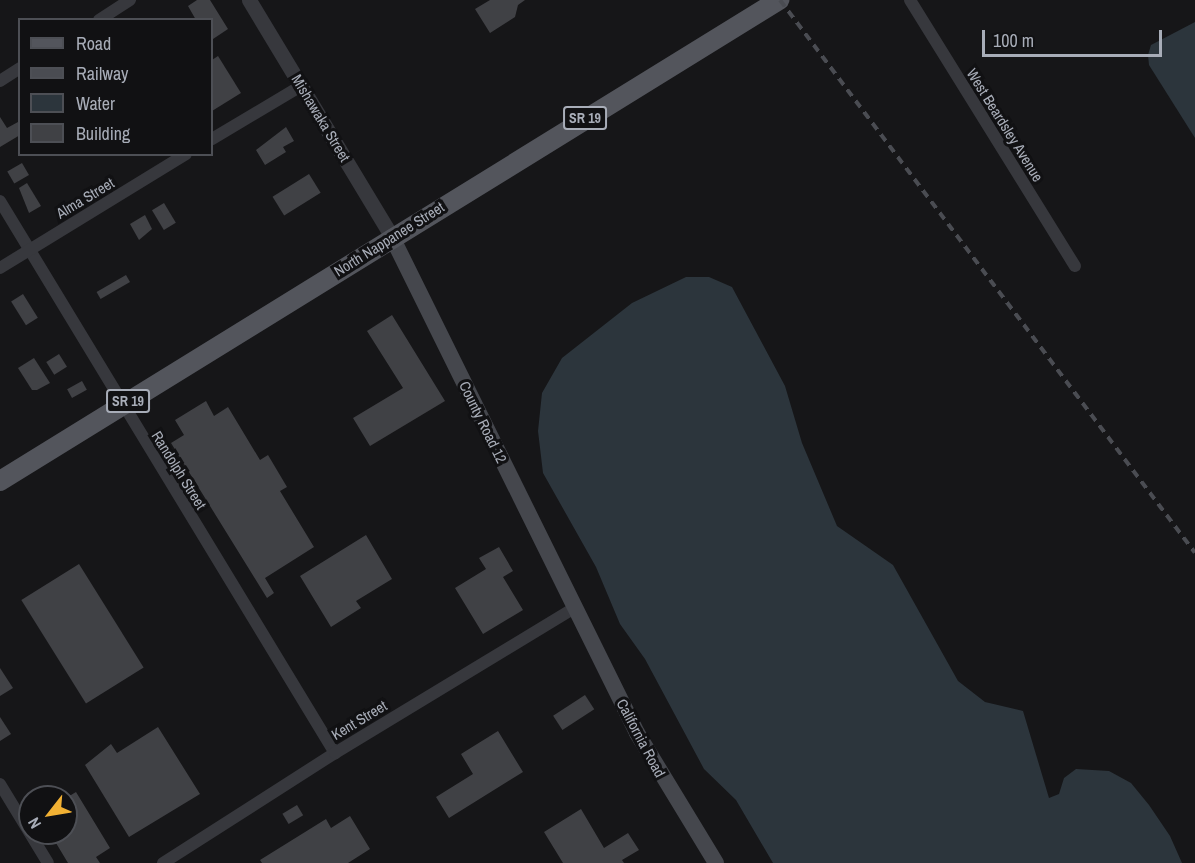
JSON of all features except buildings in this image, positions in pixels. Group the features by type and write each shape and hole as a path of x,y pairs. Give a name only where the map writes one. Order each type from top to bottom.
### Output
{"main road":[{"name":"North Nappanee Street","path":"0,481 779,0"},
{"name":"County Road 12","path":"392,237 574,608"},
{"name":"California Road","path":"574,608 637,733 716,863"}],"street":[{"path":"102,18 130,0"},
{"name":"Mishawaka Street","path":"249,0 392,237"},
{"name":"West Beardsley Avenue","path":"910,0 1075,266"},
{"path":"0,81 18,69"},
{"path":"213,138 301,86"},
{"name":"Alma Street","path":"0,268 183,156"},
{"name":"Randolph Street","path":"0,201 335,753"},
{"name":"Kent Street","path":"163,863 335,753 574,608"},
{"path":"0,784 48,863"}],"water":[{"path":"1195,22 1195,138 1149,65 1148,55 1151,45"},
{"path":"686,277 709,277 732,287 785,386 802,443 837,526 893,565 958,681 985,702 1023,711 1049,798 1059,794 1064,778 1076,769 1109,771 1131,783 1149,805 1170,836 1182,863 773,863 736,800 704,769 645,659 620,624 596,567 543,473 538,431 542,393 562,358 632,303"}],"railway":[{"path":"780,0 1195,553"}]}
